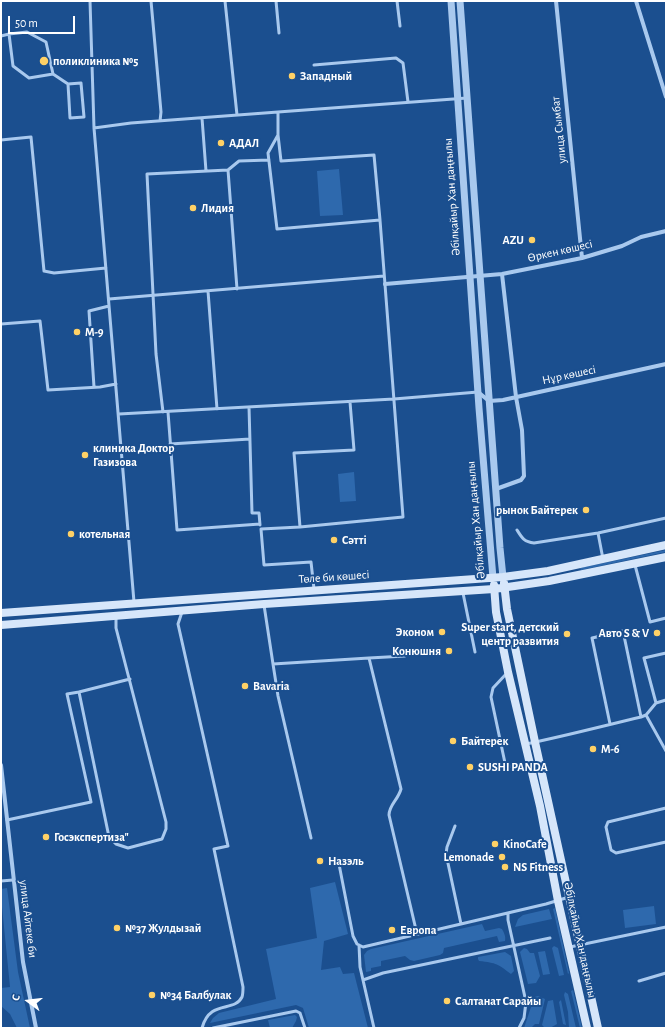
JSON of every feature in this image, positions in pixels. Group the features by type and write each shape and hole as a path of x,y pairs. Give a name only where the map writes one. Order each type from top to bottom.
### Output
{"main road":[{"name":"Төле би көшесі","path":"1,613 503,577 548,571 666,545"},
{"name":"Төле би көшесі","path":"1,625 182,612 264,604 494,589 550,581 666,557"},
{"name":"Әбілқайыр Хан даңғылы","path":"503,577 507,609 535,742 598,1028"},
{"name":"Әбілқайыр Хан даңғылы","path":"493,578 496,612 508,672 540,806 558,901 587,1028"}],"street":[{"name":"Әбілқайыр Хан даңғылы","path":"451,1 478,392 493,578"},
{"name":"Әбілқайыр Хан даңғылы","path":"460,1 503,577"},
{"name":"улица Сымбат","path":"556,1 582,258"},
{"path":"636,1 666,97"},
{"name":"Өркен көшесі","path":"385,284 502,274 582,258 622,246 641,237 666,231"},
{"path":"496,489 521,480 524,476 522,430 516,397 502,274"},
{"name":"Нұр көшесі","path":"489,401 516,397 666,364"},
{"path":"478,392 489,401"},
{"name":"улица Айтеке би","path":"1,764 23,962 36,1028"}],"lane":[{"path":"90,1 94,128 134,604"},
{"path":"151,1 161,112 160,121"},
{"path":"225,1 237,115"},
{"path":"276,1 279,33"},
{"path":"398,1 400,26"},
{"path":"1,36 27,32 46,42 53,74"},
{"path":"9,34 13,66 29,78 53,74 68,84 81,83 84,117 70,118 68,84"},
{"path":"314,65 396,58 403,63 408,102"},
{"path":"94,128 131,123 467,98"},
{"path":"260,529 300,527 403,517 374,155 281,161 278,135 278,112"},
{"path":"202,118 206,171"},
{"path":"278,135 268,153 277,228 380,220"},
{"path":"1,140 31,137 44,271 54,273 106,268"},
{"path":"163,412 156,354 147,174 228,170 239,160 269,160"},
{"path":"228,170 237,289"},
{"path":"108,299 384,276"},
{"path":"208,291 217,409"},
{"path":"94,387 90,311 109,306"},
{"path":"1,324 40,320 48,390 116,384"},
{"path":"119,414 394,400 478,392"},
{"path":"300,527 294,454 354,450 350,402"},
{"path":"249,407 252,513 260,513 260,529 264,565 311,562 314,591"},
{"path":"168,412 178,530 260,524"},
{"path":"170,444 250,439"},
{"path":"517,530 522,539 527,543 534,544 666,518"},
{"path":"598,532 603,558"},
{"path":"635,563 650,622 666,618"},
{"path":"462,591 475,652"},
{"path":"264,604 280,703 311,838"},
{"path":"182,612 178,624 228,846 214,849 243,987 242,997 236,1003 211,1011 204,1020 202,1028"},
{"path":"79,692 109,837 116,844 128,848 162,839 166,829 166,822 116,628 116,616"},
{"path":"610,724 592,638 623,631 642,717"},
{"path":"656,703 644,658 666,653"},
{"path":"273,664 405,656"},
{"path":"369,658 401,789 399,796 389,808 389,815 417,934"},
{"path":"508,672 493,688 491,697 505,763 513,768 530,763"},
{"path":"7,820 90,802 67,694 130,680"},
{"path":"526,744 642,717 646,715 656,703 666,700"},
{"path":"646,715 666,751"},
{"path":"666,808 608,822 606,826 611,850 616,853 666,842"},
{"path":"455,826 446,854 461,924"},
{"path":"338,859 353,936 357,944 363,947 570,897"},
{"path":"1,881 13,880"},
{"path":"508,913 513,945 526,1002 524,1018 519,1028"},
{"path":"569,948 666,927"},
{"path":"363,980 383,973 550,938"},
{"path":"359,945 360,967 374,1028"},
{"path":"639,981 666,974"},
{"path":"214,1028 296,1010 300,1013 304,1028"}],"shaded area":[{"path":"339,169 343,215 320,216 317,171"},
{"path":"354,472 356,501 340,502 338,474"},
{"path":"666,550 666,552 581,570 580,568"},
{"path":"335,882 348,934 324,941 321,970 340,967 343,974 354,973 368,1028 309,1028 303,1008 296,1005 210,1023 219,1013 276,999 266,949 317,938 310,888"},
{"path":"7,888 18,972 30,1028 17,1028 10,1014 1,1006 1,988 10,987 1,897 1,889"},
{"path":"654,906 656,924 625,928 623,910"},
{"path":"555,908 569,973 568,974 553,909"},
{"path":"549,909 552,919 515,927 518,919 523,915"},
{"path":"482,924 485,931 499,928 502,929 505,936 505,941 499,942 497,936 444,948 443,953 440,955 414,961 405,956 381,961 381,966 371,968 371,971 366,972 364,955 371,949"},
{"path":"554,946 558,948 564,975 559,976 552,948"},
{"path":"524,948 530,953 534,953 540,976 536,983 528,984 520,952"},
{"path":"545,951 550,974 543,975 538,952"},
{"path":"505,952 511,956 514,971 511,974 497,964 479,961 478,959 478,957"},
{"path":"573,990 582,1028 580,1028 571,991"},
{"path":"565,992 568,994 576,1028 569,1028 568,1012 564,995"},
{"path":"538,996 545,999 539,1024 535,1024 531,1028 524,1028 531,1007 531,998"},
{"path":"553,1000 557,1024 550,1028 545,1028 542,1025 548,1001"},
{"path":"561,1000 566,1025 563,1024 559,1002"},
{"path":"295,1015 297,1017 292,1028 270,1028 268,1020"}],"place":[{"name":"поликлиника №5","path":"44,61"},
{"name":"Западный","path":"292,76"},
{"name":"АДАЛ","path":"221,143"},
{"name":"Лидия","path":"193,208"},
{"name":"AZU","path":"532,240"},
{"name":"M-9","path":"77,332"},
{"name":"клиника Доктор Газизова","path":"85,455"},
{"name":"рынок Байтерек","path":"586,510"},
{"name":"котельная","path":"71,534"},
{"name":"Cәтті","path":"334,540"},
{"name":"Эконом","path":"442,632"},
{"name":"Авто S & V","path":"657,633"},
{"name":"Super start, детский центр развития","path":"567,634"},
{"name":"Конюшня","path":"449,651"},
{"name":"Bavaria","path":"245,686"},
{"name":"Байтерек","path":"453,741"},
{"name":"M-6","path":"593,749"},
{"name":"SUSHI PANDA","path":"470,767"},
{"name":"Госэкспертиза\"","path":"46,837"},
{"name":"KinoCafe","path":"495,844"},
{"name":"Lemonade","path":"502,857"},
{"name":"Назэль","path":"320,861"},
{"name":"NS Fitness","path":"505,867"},
{"name":"№37 Жулдызай","path":"117,928"},
{"name":"Европа","path":"392,930"},
{"name":"№34 Балбулак","path":"152,995"},
{"name":"Салтанат Сарайы","path":"447,1001"}]}
